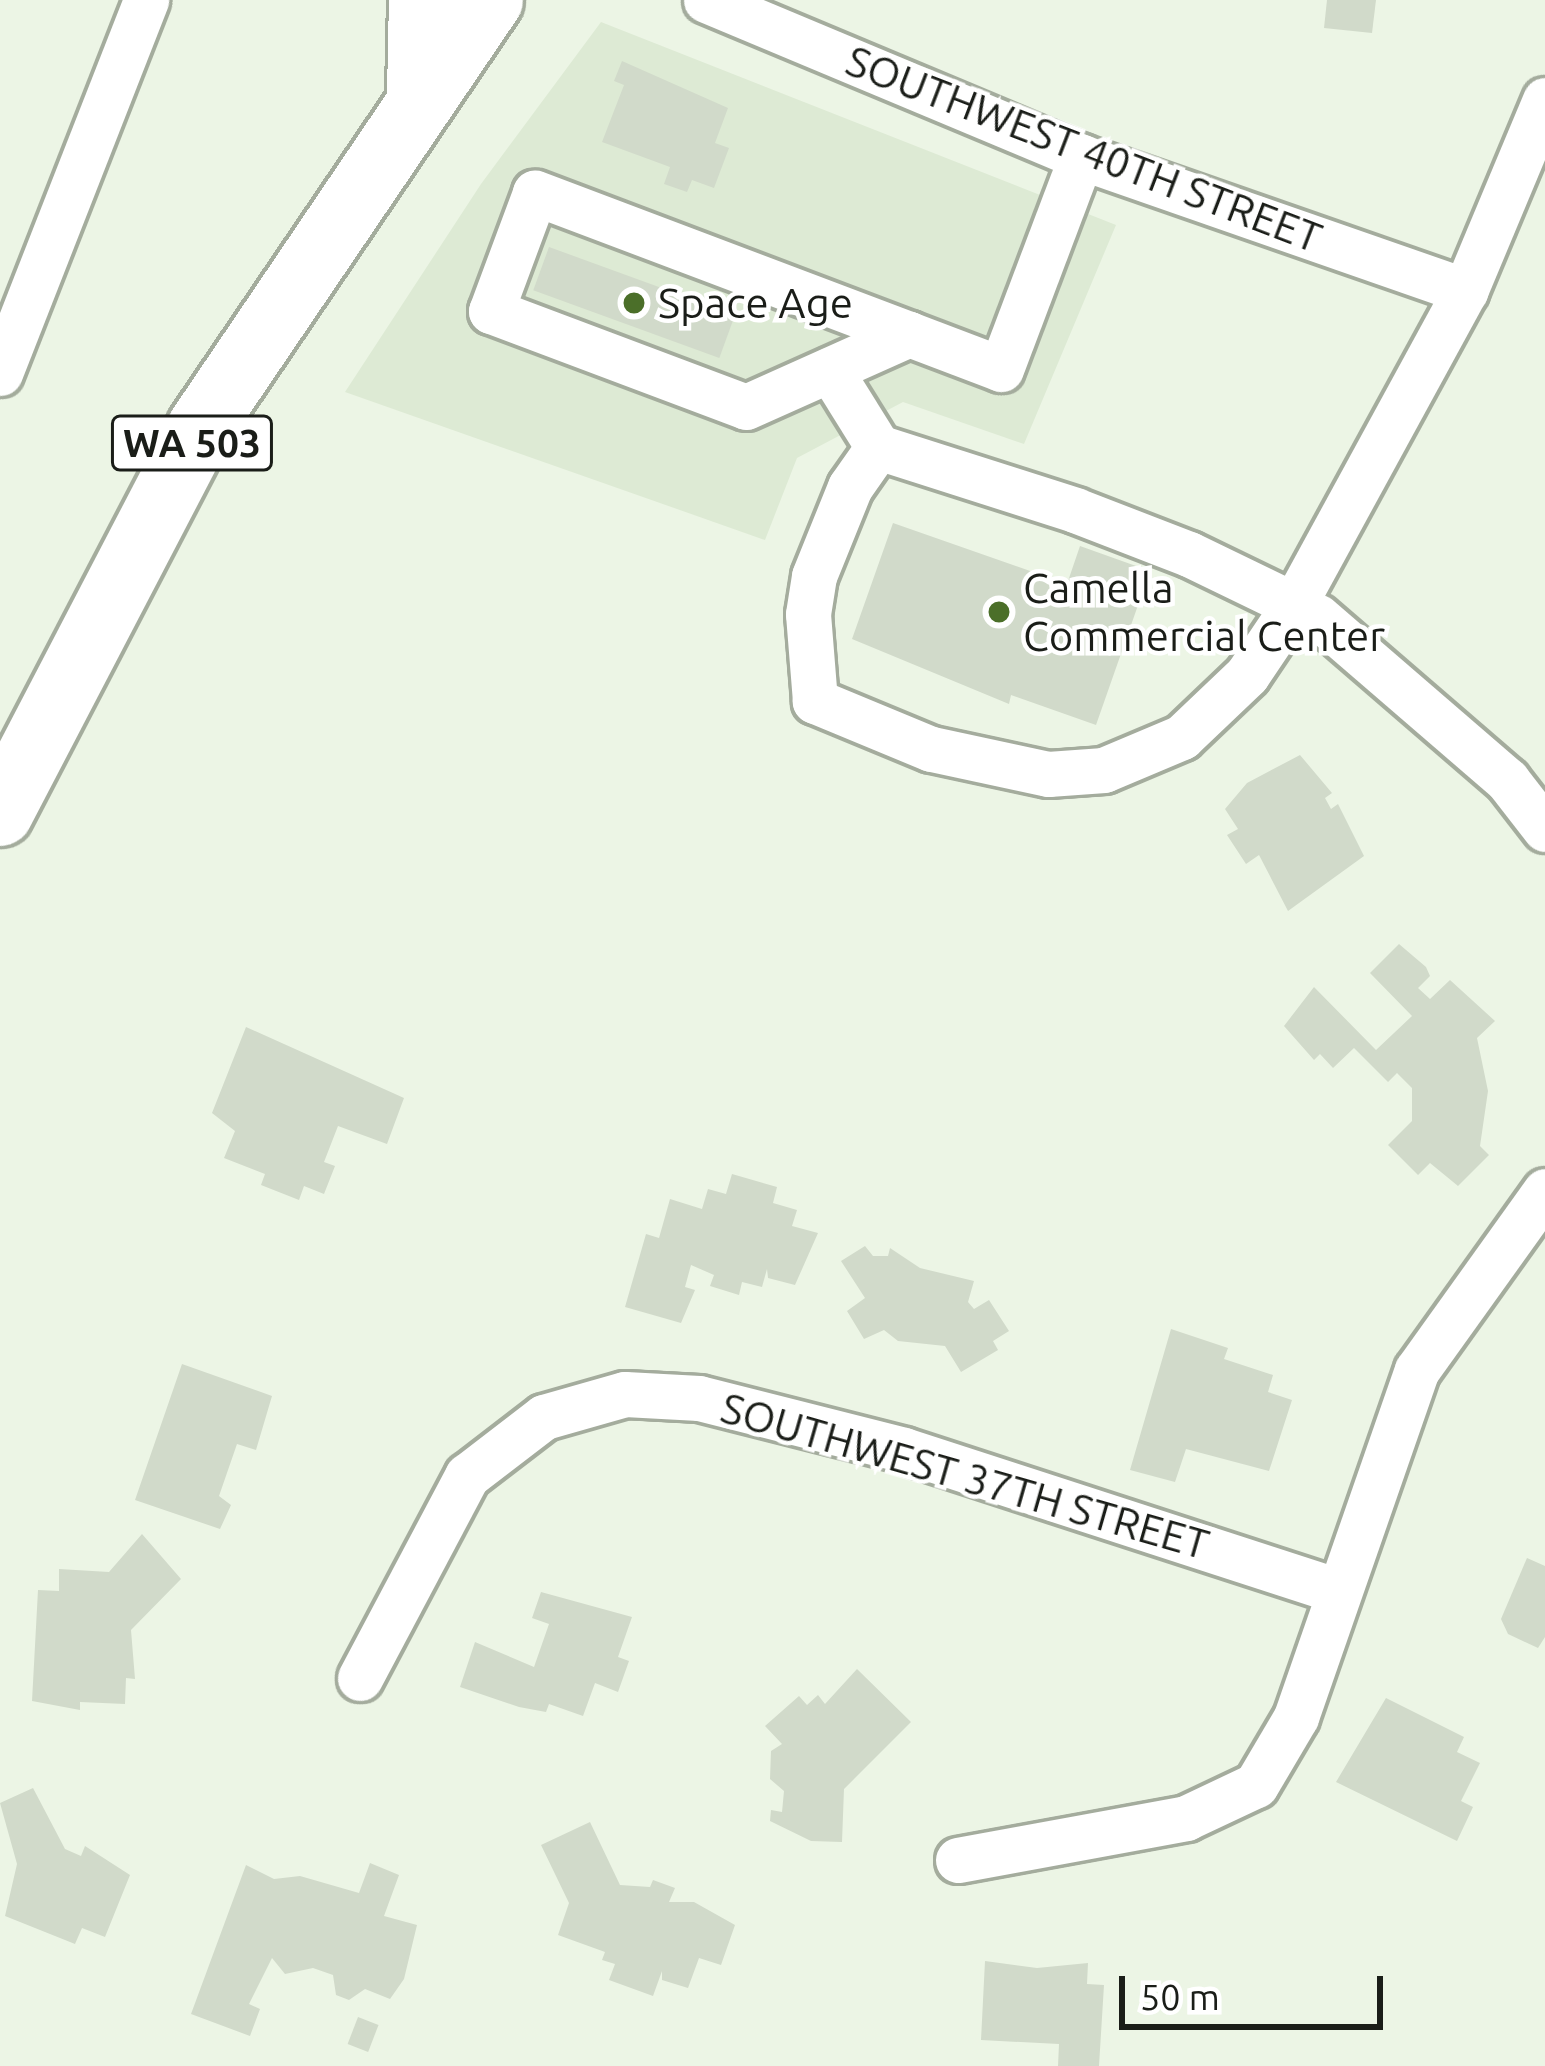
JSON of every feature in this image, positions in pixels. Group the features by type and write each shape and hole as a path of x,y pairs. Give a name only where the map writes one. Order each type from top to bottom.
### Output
{"highway":[{"path":"420,94 422,0"},
{"name":"WA 503","path":"0,813 200,428 420,94 490,0"}],"street":[{"path":"0,373 13,302 146,0"},
{"name":"SOUTHWEST 40TH STREET","path":"706,0 1082,157 1465,291"},
{"path":"878,447 850,487 814,576 808,614 815,701 989,765 1104,770 1150,753 1209,714 1294,605 1465,291 1545,100"},
{"path":"909,334 746,407 491,310 535,193 909,334 1001,369 1082,157"},
{"path":"830,370 878,447 1075,510 1294,605 1507,780 1545,829"},
{"path":"958,1860 1186,1818 1256,1785 1296,1717 1417,1370 1545,1191"},
{"name":"SOUTHWEST 37TH STREET","path":"360,1678 467,1476 530,1425 585,1400 699,1398 775,1415 1041,1490 1339,1591"}],"shaded area":[{"path":"601,22 1116,225 1024,444 903,402 797,458 765,540 345,392 481,184"}],"building":[{"path":"1327,0 1376,0 1372,33 1324,28"},
{"path":"622,61 728,108 715,143 729,148 714,188 692,180 687,192 664,184 670,167 602,142 624,85 614,81"},
{"name":"Space Age","path":"549,247 735,315 719,358 533,290"},
{"name":"Camella Commercial Center","path":"893,523 1067,584 1080,546 1150,571 1096,725 1011,695 1009,704 852,639"},
{"path":"1300,755 1332,793 1325,798 1331,809 1338,804 1364,856 1288,911 1259,855 1246,864 1227,835 1238,829 1225,809 1247,783"},
{"path":"1399,944 1426,967 1430,976 1418,988 1430,999 1450,980 1495,1021 1477,1038 1488,1091 1480,1146 1489,1155 1458,1186 1430,1163 1418,1175 1388,1145 1412,1121 1412,1088 1397,1073 1388,1082 1354,1048 1333,1068 1320,1054 1314,1060 1284,1026 1314,987 1376,1050 1412,1016 1370,973"},
{"path":"246,1027 404,1098 387,1144 338,1126 324,1162 335,1166 324,1194 304,1186 299,1200 261,1185 265,1174 224,1158 235,1131 212,1113"},
{"path":"732,1174 777,1187 773,1203 797,1210 792,1226 818,1233 795,1285 768,1278 767,1269 762,1287 742,1282 739,1295 710,1286 714,1275 691,1265 685,1287 695,1290 681,1323 625,1307 646,1234 659,1238 670,1199 702,1209 708,1189 726,1194"},
{"path":"865,1246 873,1256 888,1256 890,1248 920,1268 974,1281 968,1302 974,1309 989,1300 1009,1331 993,1341 998,1350 961,1372 945,1346 898,1341 884,1330 864,1339 847,1311 865,1298 841,1261"},
{"path":"1171,1329 1228,1348 1224,1359 1273,1375 1268,1392 1292,1400 1269,1471 1186,1449 1175,1482 1130,1470"},
{"path":"182,1364 272,1396 256,1450 237,1444 219,1496 231,1505 220,1529 135,1500"},
{"path":"142,1534 181,1579 131,1630 135,1679 126,1678 125,1704 80,1702 80,1710 32,1701 38,1590 59,1591 59,1569 109,1572"},
{"path":"1527,1558 1545,1566 1545,1637 1538,1648 1508,1634 1501,1619"},
{"path":"541,1592 632,1617 618,1657 629,1661 618,1692 595,1683 583,1716 549,1704 546,1712 519,1707 460,1687 475,1642 534,1667 549,1624 532,1618"},
{"path":"857,1669 911,1722 844,1789 842,1842 811,1841 770,1821 771,1810 782,1812 784,1791 770,1779 771,1751 782,1744 765,1726 799,1696 807,1705 818,1695 825,1704"},
{"path":"1386,1698 1464,1737 1457,1752 1480,1763 1461,1801 1473,1807 1457,1841 1336,1782"},
{"path":"33,1788 65,1849 81,1856 85,1846 130,1875 105,1937 82,1928 75,1944 5,1916 17,1864 0,1803"},
{"path":"590,1822 620,1885 650,1887 653,1880 675,1888 669,1902 694,1902 735,1925 721,1965 699,1958 688,1988 662,1980 662,1971 653,1996 609,1980 615,1964 602,1960 605,1952 558,1935 569,1903 541,1845"},
{"path":"370,1863 399,1875 384,1916 417,1925 404,1979 390,1999 365,1989 349,2000 336,1995 333,1975 313,1968 285,1974 272,1958 249,2004 260,2009 250,2036 191,2014 246,1865 274,1879 300,1876 359,1893"},
{"path":"985,1961 1037,1968 1088,1963 1087,1984 1104,1985 1099,2066 1058,2066 1059,2044 981,2040"},
{"path":"358,2017 379,2025 368,2052 348,2044"}],"place":[{"name":"Space Age","path":"634,303"},
{"name":"Camella Commercial Center","path":"999,612"}]}
